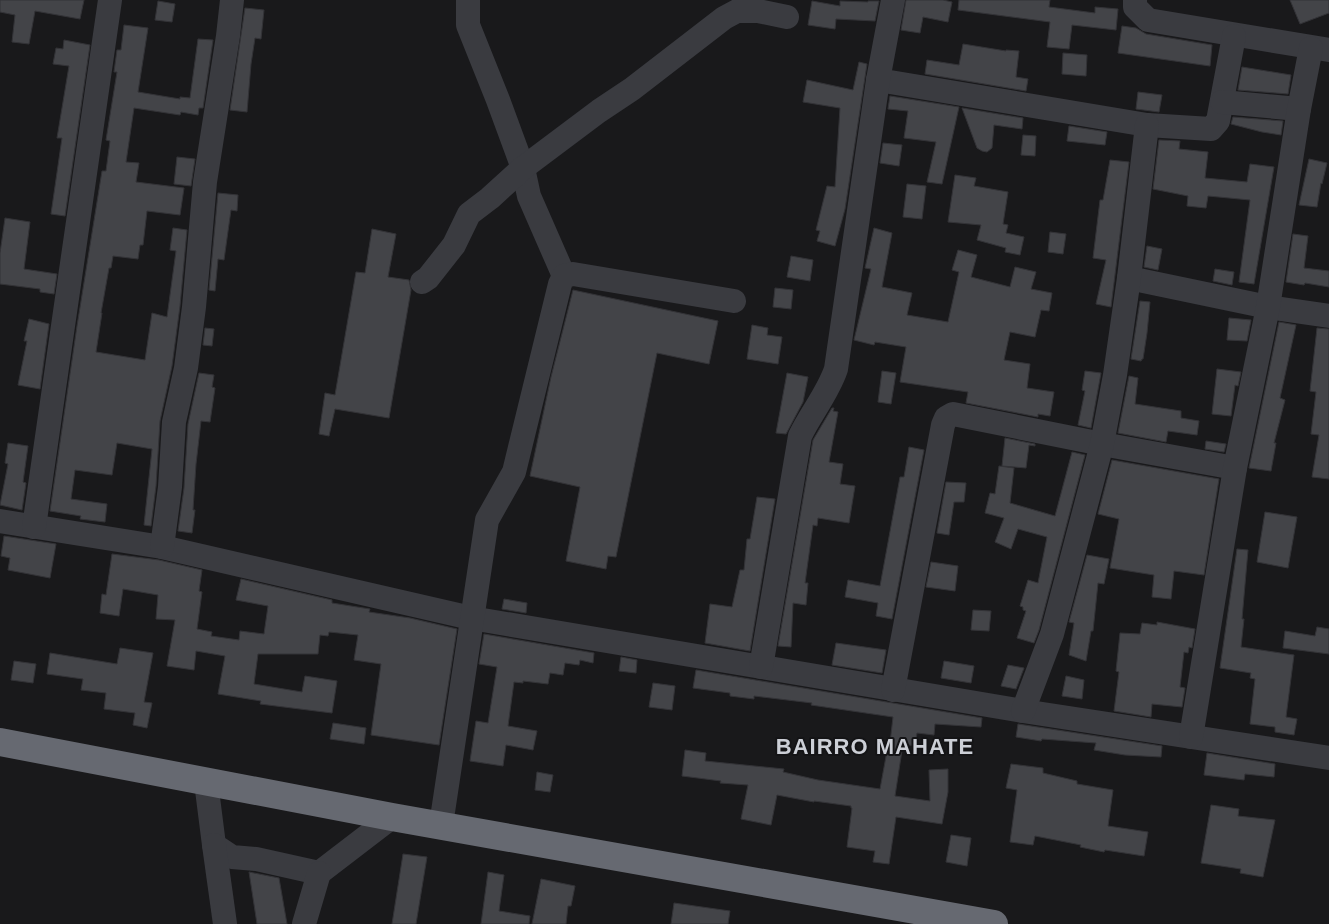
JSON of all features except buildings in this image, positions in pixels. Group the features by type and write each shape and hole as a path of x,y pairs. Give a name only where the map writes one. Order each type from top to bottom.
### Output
{"highway":[{"path":"0,742 392,817 994,924"}],"street":[{"path":"34,527 110,0"},
{"path":"162,547 170,487 174,422 187,360 194,307 205,182 232,0"},
{"path":"468,0 468,25 523,168 529,196 564,276"},
{"path":"761,667 800,436 808,419 832,382 836,369 878,80 893,0"},
{"path":"1135,0 1136,7 1148,20 1320,49 1299,109 1268,306 1235,468 1190,737"},
{"path":"422,282 428,278 454,245 469,214 523,168 599,111 632,89 724,18 737,11 758,11 787,17"},
{"path":"878,80 1147,125 1210,129 1218,121 1234,36"},
{"path":"1222,102 1299,109"},
{"path":"1023,711 1052,634 1102,444 1115,375 1129,278 1147,125"},
{"path":"564,276 573,274 734,301"},
{"path":"441,825 487,520 514,472 560,284 564,276"},
{"path":"1129,278 1268,306 1329,316"},
{"path":"893,690 943,425 946,418 953,414 1235,468"},
{"path":"0,521 162,547 471,618 893,690 1329,758"},
{"path":"206,782 225,924"},
{"path":"304,924 319,873 392,817"},
{"path":"214,845 232,857 256,859 319,873"}],"district":[{"name":"BAIRRO MAHATE","path":"875,746"}]}
